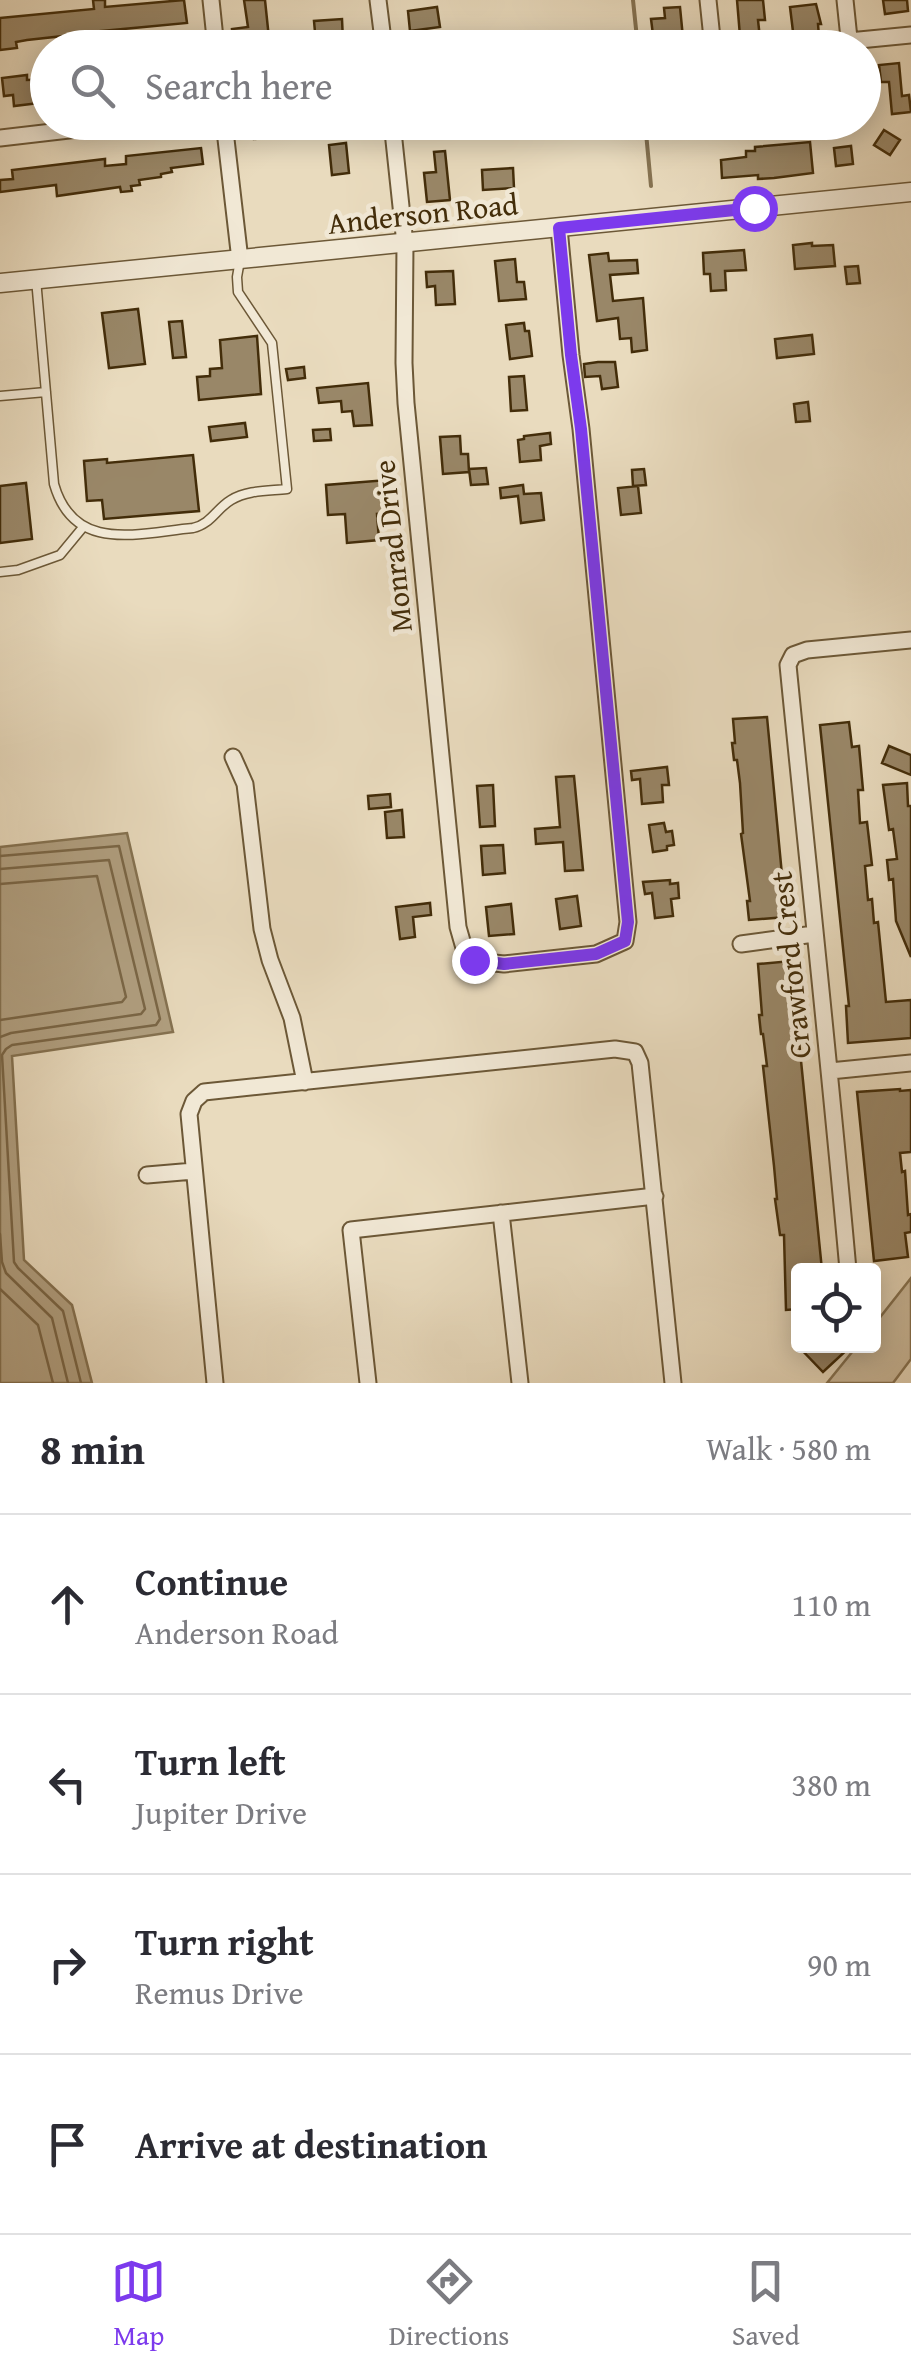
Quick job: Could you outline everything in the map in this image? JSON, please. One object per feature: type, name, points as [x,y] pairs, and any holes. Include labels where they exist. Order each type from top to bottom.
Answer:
[{"type":"street","points":[[212,0],[214,30]]},
{"type":"street","points":[[378,0],[382,30]]},
{"type":"street","points":[[708,0],[711,30]]},
{"type":"street","points":[[845,0],[848,30]]},
{"type":"street","points":[[881,39],[911,35]]},
{"type":"street","points":[[0,138],[30,135]]},
{"type":"street","points":[[226,140],[240,260]]},
{"type":"street","name":"Monrad Drive","points":[[394,140],[405,244],[404,363],[458,928],[464,948],[474,960],[504,964],[596,954],[625,941],[628,908],[559,228]]},
{"type":"street","name":"Anderson Road","points":[[0,283],[911,192]]},
{"type":"street","name":"Crawford Crest","points":[[847,1263],[788,665],[794,655],[807,650],[911,640]]},
{"type":"street","points":[[233,757],[245,784],[262,929],[292,1018],[306,1082]]},
{"type":"street","points":[[741,944],[814,934]]},
{"type":"street","points":[[215,1383],[189,1114],[194,1101],[204,1092],[616,1048],[635,1052],[640,1063],[673,1383]]},
{"type":"street","points":[[830,1071],[911,1063]]},
{"type":"street","points":[[147,1175],[194,1170]]},
{"type":"street","points":[[368,1383],[352,1230],[654,1196]]},
{"type":"street","points":[[501,1214],[520,1383]]},
{"type":"lane","points":[[36,280],[58,498],[84,526],[104,534],[192,528],[203,526],[236,497],[286,489],[272,342],[238,292],[240,260]]},
{"type":"lane","points":[[0,396],[46,392]]},
{"type":"lane","points":[[0,572],[60,555],[84,526]]},
{"type":"shaded area","points":[[911,1278],[911,1359],[893,1383],[827,1383],[851,1353],[881,1353],[881,1316]]},
{"type":"water","points":[[127,833],[173,1032],[12,1056],[24,1260],[72,1305],[92,1383],[0,1383],[0,847]]},
{"type":"building","points":[[93,0],[105,0],[105,7],[184,0],[187,23],[113,30],[30,30],[30,40],[16,42],[17,48],[0,50],[0,18],[94,9]]},
{"type":"building","points":[[244,0],[265,0],[268,30],[232,30],[248,27]]},
{"type":"building","points":[[737,0],[763,0],[765,20],[758,20],[759,30],[740,30]]},
{"type":"building","points":[[883,0],[907,0],[908,11],[885,14]]},
{"type":"building","points":[[816,4],[821,24],[818,30],[793,30],[790,7]]},
{"type":"building","points":[[437,7],[440,27],[410,30],[408,11]]},
{"type":"building","points":[[680,7],[682,30],[652,30],[651,19],[665,18],[664,8]]},
{"type":"building","points":[[342,19],[342,30],[315,30],[314,21]]},
{"type":"building","points":[[899,63],[902,96],[909,95],[911,112],[892,114],[889,82],[881,82],[881,65]]},
{"type":"building","points":[[27,75],[30,104],[14,106],[13,95],[4,96],[2,78]]},
{"type":"building","points":[[884,130],[900,140],[890,155],[874,145],[881,140]]},
{"type":"building","points":[[810,142],[813,173],[722,178],[721,160],[746,157],[746,151],[755,151],[755,147]]},
{"type":"building","points":[[346,143],[349,173],[332,175],[329,145]]},
{"type":"building","points":[[851,146],[853,164],[836,166],[834,148]]},
{"type":"building","points":[[201,148],[203,164],[171,168],[172,172],[161,177],[139,180],[140,185],[131,186],[132,191],[121,192],[120,187],[57,196],[56,185],[0,192],[0,180],[13,179],[12,170],[105,159],[105,166],[126,164],[126,156]]},
{"type":"building","points":[[445,151],[450,200],[427,202],[424,173],[436,172],[434,152]]},
{"type":"building","points":[[513,168],[514,188],[483,190],[482,170]]},
{"type":"building","points":[[793,245],[833,245],[835,266],[795,269]]},
{"type":"building","points":[[744,250],[746,270],[725,271],[726,290],[711,291],[710,274],[704,274],[703,253]]},
{"type":"building","points":[[608,253],[609,261],[637,260],[638,273],[610,275],[613,301],[643,298],[647,350],[632,352],[631,338],[620,339],[618,318],[597,321],[589,255]]},
{"type":"building","points":[[515,259],[517,282],[524,282],[526,299],[499,301],[495,261]]},
{"type":"building","points":[[858,266],[860,283],[847,284],[845,267]]},
{"type":"building","points":[[453,271],[455,304],[436,305],[435,286],[427,287],[426,272]]},
{"type":"building","points":[[138,309],[145,364],[109,368],[102,313]]},
{"type":"building","points":[[182,321],[186,357],[173,358],[169,322]]},
{"type":"building","points":[[524,323],[532,356],[510,359],[506,325]]},
{"type":"building","points":[[812,335],[814,354],[777,358],[775,339]]},
{"type":"building","points":[[257,336],[261,394],[199,400],[197,377],[210,376],[210,369],[222,368],[220,340]]},
{"type":"building","points":[[615,362],[618,387],[602,389],[600,376],[585,377],[584,364]]},
{"type":"building","points":[[304,367],[305,378],[288,380],[286,369]]},
{"type":"building","points":[[524,376],[527,410],[511,411],[509,377]]},
{"type":"building","points":[[368,383],[372,425],[354,426],[352,411],[342,412],[341,401],[319,403],[317,388]]},
{"type":"building","points":[[808,402],[810,421],[796,422],[794,404]]},
{"type":"building","points":[[245,423],[247,437],[211,441],[209,427]]},
{"type":"building","points":[[330,429],[331,440],[314,441],[313,430]]},
{"type":"building","points":[[550,433],[551,444],[540,446],[541,460],[520,462],[518,440]]},
{"type":"building","points":[[460,436],[461,454],[468,454],[469,472],[443,474],[440,437]]},
{"type":"building","points":[[193,455],[199,511],[104,519],[102,500],[87,501],[84,461],[107,459],[107,463]]},
{"type":"building","points":[[486,468],[488,484],[471,485],[469,469]]},
{"type":"building","points":[[644,469],[646,485],[633,486],[632,470]]},
{"type":"building","points":[[387,480],[390,513],[377,514],[379,540],[347,543],[345,514],[328,515],[326,485]]},
{"type":"building","points":[[26,483],[32,539],[0,543],[0,486]]},
{"type":"building","points":[[523,485],[524,494],[541,493],[544,520],[521,523],[518,496],[501,498],[500,488]]},
{"type":"building","points":[[638,486],[641,513],[621,515],[618,488]]},
{"type":"building","points":[[767,717],[786,917],[749,920],[733,719]]},
{"type":"building","points":[[849,722],[852,747],[859,746],[863,790],[858,790],[860,823],[867,822],[872,865],[865,866],[868,900],[872,899],[874,923],[878,922],[886,1002],[911,1000],[911,1038],[848,1043],[849,1006],[820,725]]},
{"type":"building","points":[[889,746],[911,755],[911,775],[882,763]]},
{"type":"building","points":[[667,767],[669,785],[662,785],[663,802],[642,804],[640,779],[632,780],[631,771]]},
{"type":"building","points":[[574,776],[583,870],[565,871],[563,842],[536,844],[535,829],[560,827],[556,777]]},
{"type":"building","points":[[907,783],[911,806],[911,957],[896,921],[893,879],[889,880],[887,860],[897,859],[883,785]]},
{"type":"building","points":[[493,785],[495,826],[480,827],[477,786]]},
{"type":"building","points":[[390,794],[391,807],[369,809],[368,796]]},
{"type":"building","points":[[402,810],[404,837],[387,838],[385,812]]},
{"type":"building","points":[[664,823],[666,832],[672,831],[674,845],[653,852],[649,825]]},
{"type":"building","points":[[503,845],[505,873],[483,875],[481,846]]},
{"type":"building","points":[[670,880],[670,884],[678,883],[679,898],[671,899],[673,916],[655,918],[652,893],[645,894],[643,882]]},
{"type":"building","points":[[577,896],[581,926],[560,929],[556,899]]},
{"type":"building","points":[[430,903],[431,915],[413,917],[415,937],[400,939],[396,907]]},
{"type":"building","points":[[511,904],[514,934],[489,936],[486,907]]},
{"type":"building","points":[[791,961],[821,1263],[791,1263],[791,1310],[786,1310],[784,1235],[780,1235],[775,1199],[758,964]]},
{"type":"building","points":[[911,1090],[911,1152],[900,1153],[908,1215],[911,1214],[911,1232],[905,1233],[908,1257],[874,1261],[857,1092]]},
{"type":"building","points":[[805,1353],[843,1353],[823,1372]]},
{"type":"waterway","points":[[633,0],[636,30]]},
{"type":"waterway","points":[[647,140],[651,186]]},
{"type":"route","points":[[474,960],[504,964],[596,954],[625,941],[628,922],[559,228],[754,208]]}]
